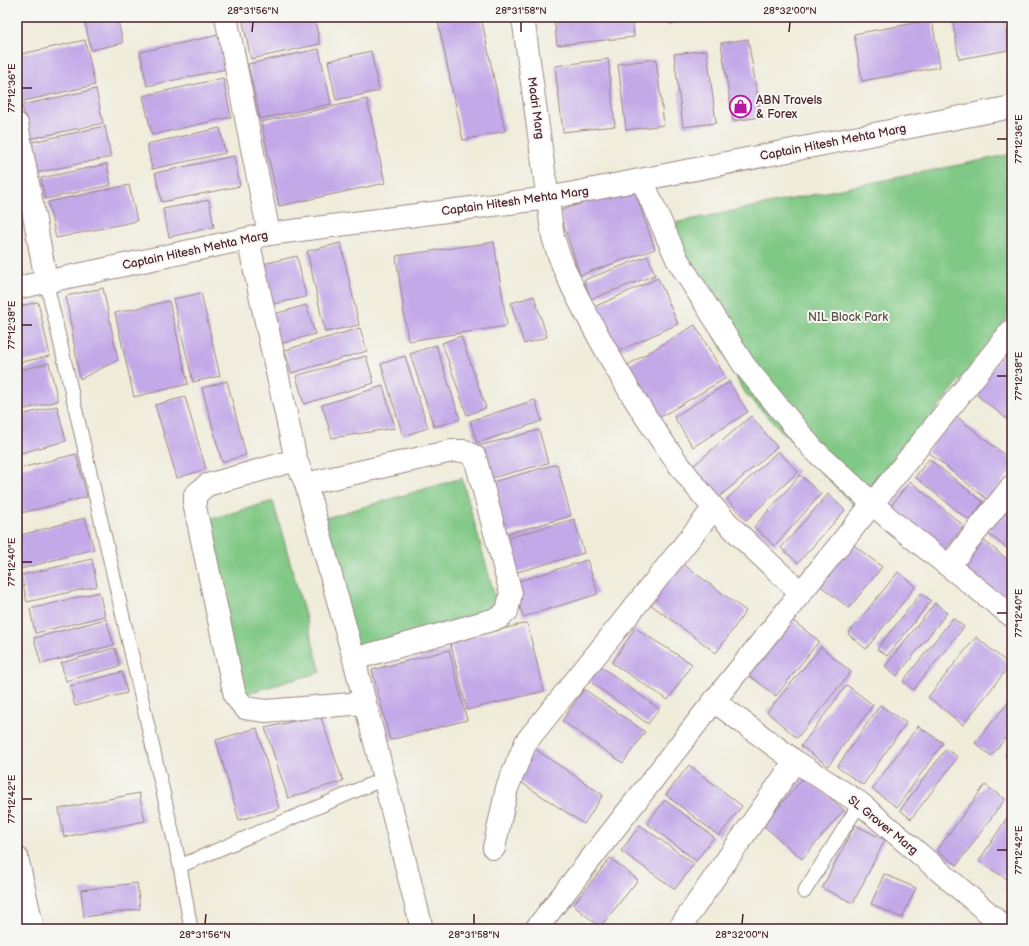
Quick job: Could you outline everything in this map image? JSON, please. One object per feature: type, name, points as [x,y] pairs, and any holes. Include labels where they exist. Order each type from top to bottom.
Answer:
[{"type":"street","points":[[226,17],[259,237],[296,460],[306,484],[354,659],[422,929]]},
{"type":"street","name":"Madri Marg","points":[[523,17],[552,237],[558,255],[577,298],[629,392],[681,469],[714,508],[801,593]]},
{"type":"street","name":"Captain Hitesh Mehta Marg","points":[[17,288],[46,280],[259,237],[548,198],[1012,107]]},
{"type":"street","points":[[17,124],[46,280]]},
{"type":"street","points":[[642,180],[677,259],[744,365],[813,449],[871,505],[1012,616]]},
{"type":"street","points":[[536,929],[714,701],[1012,330]]},
{"type":"street","points":[[306,484],[452,451],[465,451],[475,457],[511,593],[507,610],[499,618],[354,659]]},
{"type":"street","points":[[296,460],[207,485],[195,495],[195,507],[235,696],[245,708],[266,710],[364,703]]},
{"type":"street","points":[[949,566],[1012,486]]},
{"type":"street","points":[[494,848],[507,788],[526,742],[714,508]]},
{"type":"street","name":"SL Grover Marg","points":[[714,701],[795,761],[860,803],[1007,929]]},
{"type":"street","points":[[679,929],[795,761]]},
{"type":"street","points":[[17,858],[33,929]]},
{"type":"lane","points":[[46,280],[180,866],[191,929]]},
{"type":"lane","points":[[180,866],[384,779]]},
{"type":"lane","points":[[804,892],[860,803]]},
{"type":"green space","name":"NIL Block Park","points":[[1012,154],[1012,312],[859,511],[743,391],[660,226]]},
{"type":"green space","points":[[462,478],[498,608],[356,649],[319,520]]},
{"type":"green space","points":[[273,501],[321,672],[245,694],[196,523]]},
{"type":"building","points":[[84,17],[117,17],[123,43],[91,50]]},
{"type":"building","points":[[242,17],[314,17],[320,44],[251,59]]},
{"type":"building","points":[[437,17],[481,17],[505,131],[463,140]]},
{"type":"building","points":[[554,17],[632,17],[634,37],[557,45]]},
{"type":"building","points":[[669,17],[711,17],[711,18],[669,24]]},
{"type":"building","points":[[952,17],[1003,17],[1009,50],[959,59]]},
{"type":"building","points":[[932,20],[940,67],[862,81],[854,34]]},
{"type":"building","points":[[219,35],[226,69],[147,86],[140,52]]},
{"type":"building","points":[[748,39],[761,117],[733,121],[721,43]]},
{"type":"building","points":[[85,40],[95,85],[19,102],[17,90],[17,55]]},
{"type":"building","points":[[319,49],[331,104],[260,119],[248,64]]},
{"type":"building","points":[[707,50],[716,123],[683,127],[674,54]]},
{"type":"building","points":[[371,51],[379,91],[336,100],[328,61]]},
{"type":"building","points":[[608,59],[615,126],[563,132],[555,66]]},
{"type":"building","points":[[656,59],[664,125],[626,130],[618,64]]},
{"type":"building","points":[[223,78],[231,117],[152,135],[143,96]]},
{"type":"building","points":[[96,89],[103,123],[29,139],[22,105]]},
{"type":"building","points":[[367,99],[385,183],[279,206],[261,122]]},
{"type":"building","points":[[105,126],[111,157],[35,173],[28,143]]},
{"type":"building","points":[[220,128],[225,153],[152,169],[147,144]]},
{"type":"building","points":[[234,156],[240,186],[162,202],[155,173]]},
{"type":"building","points":[[107,164],[111,185],[45,199],[41,178]]},
{"type":"building","points":[[129,185],[137,221],[56,238],[48,202]]},
{"type":"building","points":[[633,186],[655,249],[580,275],[559,211]]},
{"type":"building","points":[[209,200],[214,227],[169,237],[163,209]]},
{"type":"building","points":[[494,242],[507,326],[408,341],[396,256]]},
{"type":"building","points":[[341,243],[359,325],[325,332],[307,251]]},
{"type":"building","points":[[297,256],[306,297],[268,305],[259,265]]},
{"type":"building","points":[[648,256],[655,275],[591,299],[584,280]]},
{"type":"building","points":[[658,278],[678,324],[614,353],[594,307]]},
{"type":"building","points":[[103,288],[118,360],[80,379],[66,296]]},
{"type":"building","points":[[201,293],[220,376],[193,382],[173,299]]},
{"type":"building","points":[[534,296],[547,337],[524,344],[511,303]]},
{"type":"building","points":[[169,301],[188,384],[134,397],[115,313]]},
{"type":"building","points":[[38,302],[50,356],[17,363],[17,307]]},
{"type":"building","points":[[306,305],[315,334],[279,344],[271,315]]},
{"type":"building","points":[[695,325],[726,378],[652,422],[621,369]]},
{"type":"building","points":[[360,328],[367,351],[291,373],[285,350]]},
{"type":"building","points":[[461,336],[486,408],[467,415],[442,343]]},
{"type":"building","points":[[436,345],[460,419],[434,427],[410,354]]},
{"type":"building","points":[[1005,352],[1012,357],[1012,423],[973,392]]},
{"type":"building","points":[[366,356],[374,383],[304,404],[296,376]]},
{"type":"building","points":[[405,356],[428,428],[403,436],[381,364]]},
{"type":"building","points":[[49,363],[58,401],[17,411],[17,371]]},
{"type":"building","points":[[227,381],[246,455],[222,462],[202,388]]},
{"type":"building","points":[[729,382],[748,412],[693,447],[674,417]]},
{"type":"building","points":[[383,386],[395,428],[332,438],[322,405]]},
{"type":"building","points":[[185,397],[206,469],[177,478],[155,405]]},
{"type":"building","points":[[535,400],[542,421],[477,443],[470,421]]},
{"type":"building","points":[[57,406],[66,441],[17,454],[17,416]]},
{"type":"building","points":[[955,415],[1012,461],[1012,469],[988,500],[927,451]]},
{"type":"building","points":[[751,416],[777,447],[718,498],[692,467]]},
{"type":"building","points":[[539,430],[548,463],[484,480],[475,447]]},
{"type":"building","points":[[778,451],[798,472],[746,520],[727,499]]},
{"type":"building","points":[[76,454],[87,497],[17,514],[17,469]]},
{"type":"building","points":[[929,459],[983,502],[969,520],[915,477]]},
{"type":"building","points":[[557,464],[571,516],[503,535],[489,483]]},
{"type":"building","points":[[800,475],[821,494],[775,546],[754,527]]},
{"type":"building","points":[[910,481],[964,526],[943,552],[888,510]]},
{"type":"building","points":[[828,494],[845,510],[798,563],[781,548]]},
{"type":"building","points":[[1007,507],[1012,511],[1012,552],[986,532]]},
{"type":"building","points":[[85,518],[94,549],[17,570],[17,536]]},
{"type":"building","points":[[574,519],[584,553],[514,573],[504,539]]},
{"type":"building","points":[[978,536],[1012,563],[1012,607],[958,564]]},
{"type":"building","points":[[851,543],[882,567],[849,608],[818,584]]},
{"type":"building","points":[[92,559],[97,586],[27,602],[21,575]]},
{"type":"building","points":[[587,560],[598,594],[523,617],[513,583]]},
{"type":"building","points":[[680,562],[746,611],[716,653],[650,604]]},
{"type":"building","points":[[898,572],[916,586],[866,649],[848,634]]},
{"type":"building","points":[[99,592],[105,616],[35,633],[30,609]]},
{"type":"building","points":[[921,593],[931,601],[887,656],[877,649]]},
{"type":"building","points":[[935,603],[947,613],[897,676],[885,666]]},
{"type":"building","points":[[788,617],[819,641],[776,696],[746,673]]},
{"type":"building","points":[[953,618],[964,627],[913,690],[903,681]]},
{"type":"building","points":[[106,619],[114,645],[41,664],[34,638]]},
{"type":"building","points":[[527,623],[544,691],[467,710],[450,642]]},
{"type":"building","points":[[635,628],[692,664],[668,700],[612,663]]},
{"type":"building","points":[[976,637],[1010,665],[963,725],[928,697]]},
{"type":"building","points":[[821,647],[851,672],[797,738],[767,712]]},
{"type":"building","points":[[115,648],[120,666],[66,681],[61,663]]},
{"type":"building","points":[[449,650],[467,720],[390,740],[372,670]]},
{"type":"building","points":[[599,665],[659,709],[648,724],[588,680]]},
{"type":"building","points":[[122,672],[127,693],[75,706],[70,686]]},
{"type":"building","points":[[847,685],[873,705],[828,766],[801,746]]},
{"type":"building","points":[[584,689],[645,732],[623,763],[562,721]]},
{"type":"building","points":[[1012,698],[1012,730],[991,756],[975,743]]},
{"type":"building","points":[[880,705],[906,723],[863,785],[837,767]]},
{"type":"building","points":[[320,715],[343,781],[288,798],[265,728]]},
{"type":"building","points":[[918,726],[943,743],[897,807],[872,789]]},
{"type":"building","points":[[257,728],[279,809],[239,820],[216,740]]},
{"type":"building","points":[[1012,746],[1012,761],[1005,755]]},
{"type":"building","points":[[535,749],[603,795],[584,824],[516,779]]},
{"type":"building","points":[[946,749],[958,757],[911,819],[900,810]]},
{"type":"building","points":[[689,765],[742,806],[719,836],[666,795]]},
{"type":"building","points":[[805,776],[844,810],[802,859],[763,825]]},
{"type":"building","points":[[985,785],[1005,799],[957,865],[937,850]]},
{"type":"building","points":[[139,793],[145,821],[64,837],[59,809]]},
{"type":"building","points":[[665,800],[714,837],[696,861],[647,823]]},
{"type":"building","points":[[1012,810],[1012,872],[1007,879],[979,861]]},
{"type":"building","points":[[640,825],[694,864],[675,889],[621,851]]},
{"type":"building","points":[[855,825],[885,840],[853,903],[822,888]]},
{"type":"building","points":[[610,858],[638,880],[600,927],[573,905]]},
{"type":"building","points":[[884,874],[916,888],[902,918],[871,904]]},
{"type":"building","points":[[137,883],[140,909],[84,917],[81,890]]},
{"type":"place","name":"ABN Travels & Forex","points":[[741,107]]}]
